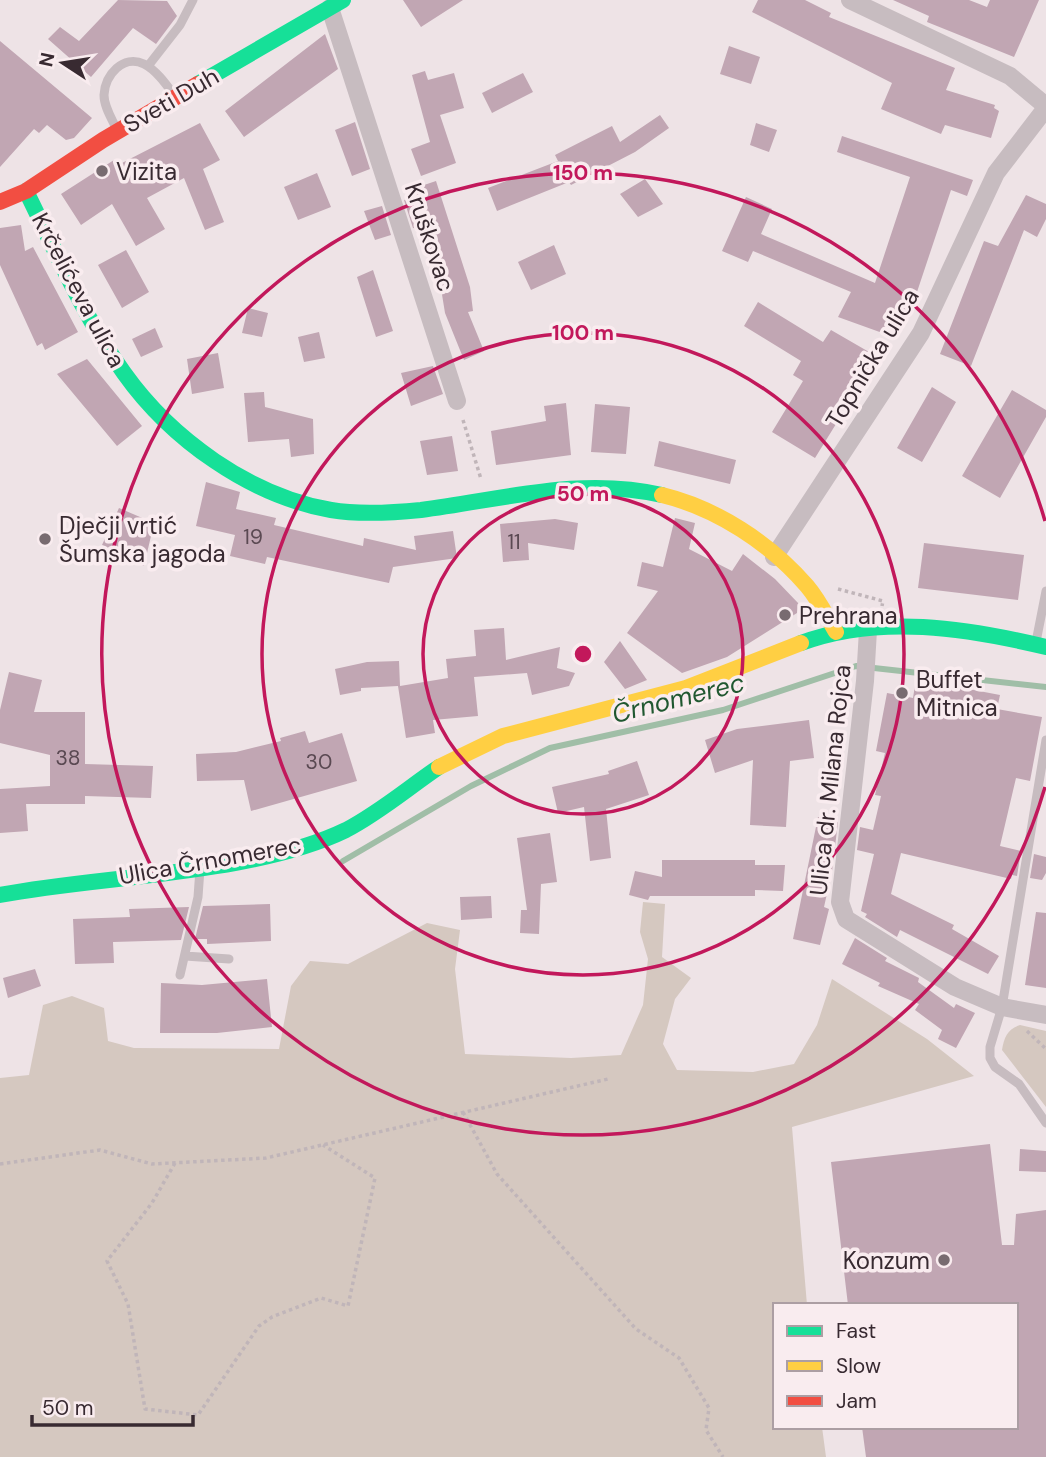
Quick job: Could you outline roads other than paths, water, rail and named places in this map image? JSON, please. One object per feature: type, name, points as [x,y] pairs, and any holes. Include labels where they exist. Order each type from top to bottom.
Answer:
[{"type":"street","points":[[850,0],[1010,76],[1046,107]]},
{"type":"street","name":"Sveti Duh","points":[[0,202],[26,191],[174,95],[252,55],[337,4]]},
{"type":"street","name":"Kruškovac","points":[[337,4],[457,401]]},
{"type":"street","name":"Topnička ulica","points":[[774,557],[921,333],[996,173],[1046,107]]},
{"type":"street","name":"Krčelićeva ulica","points":[[26,191],[125,375],[176,429],[241,478],[306,502],[361,513],[415,510],[575,487],[597,486],[639,491],[707,509],[774,557],[805,584],[836,632]]},
{"type":"street","name":"Ulica dr. Milana Rojca","points":[[868,630],[865,681],[840,902],[846,919],[955,987],[1002,1007],[1046,1015]]},
{"type":"street","name":"Ulica Črnomerec","points":[[0,895],[288,851],[370,819],[454,758],[497,737],[554,719],[642,700],[722,676],[808,640],[836,632],[964,630],[1041,645]]},
{"type":"lane","points":[[148,66],[180,25],[193,0]]},
{"type":"lane","points":[[117,131],[104,95],[110,75],[128,62],[141,62],[148,66],[174,95]]},
{"type":"lane","points":[[1041,645],[1046,591]]},
{"type":"lane","points":[[1046,740],[1002,1007],[990,1047],[990,1058],[995,1067],[1019,1084],[1046,1123]]},
{"type":"lane","points":[[180,975],[198,897],[200,864]]},
{"type":"lane","points":[[185,956],[229,959]]},
{"type":"waterway","name":"Črnomerec","points":[[343,861],[471,786],[550,748],[723,710],[856,666],[1046,687]]},
{"type":"place","name":"Vizita","points":[[102,171]]},
{"type":"place","name":"Dječji vrtić Šumska jagoda","points":[[45,539]]},
{"type":"place","name":"Prehrana","points":[[785,615]]},
{"type":"place","name":"Buffet Mitnica","points":[[902,693]]},
{"type":"place","name":"Konzum","points":[[944,1260]]}]
